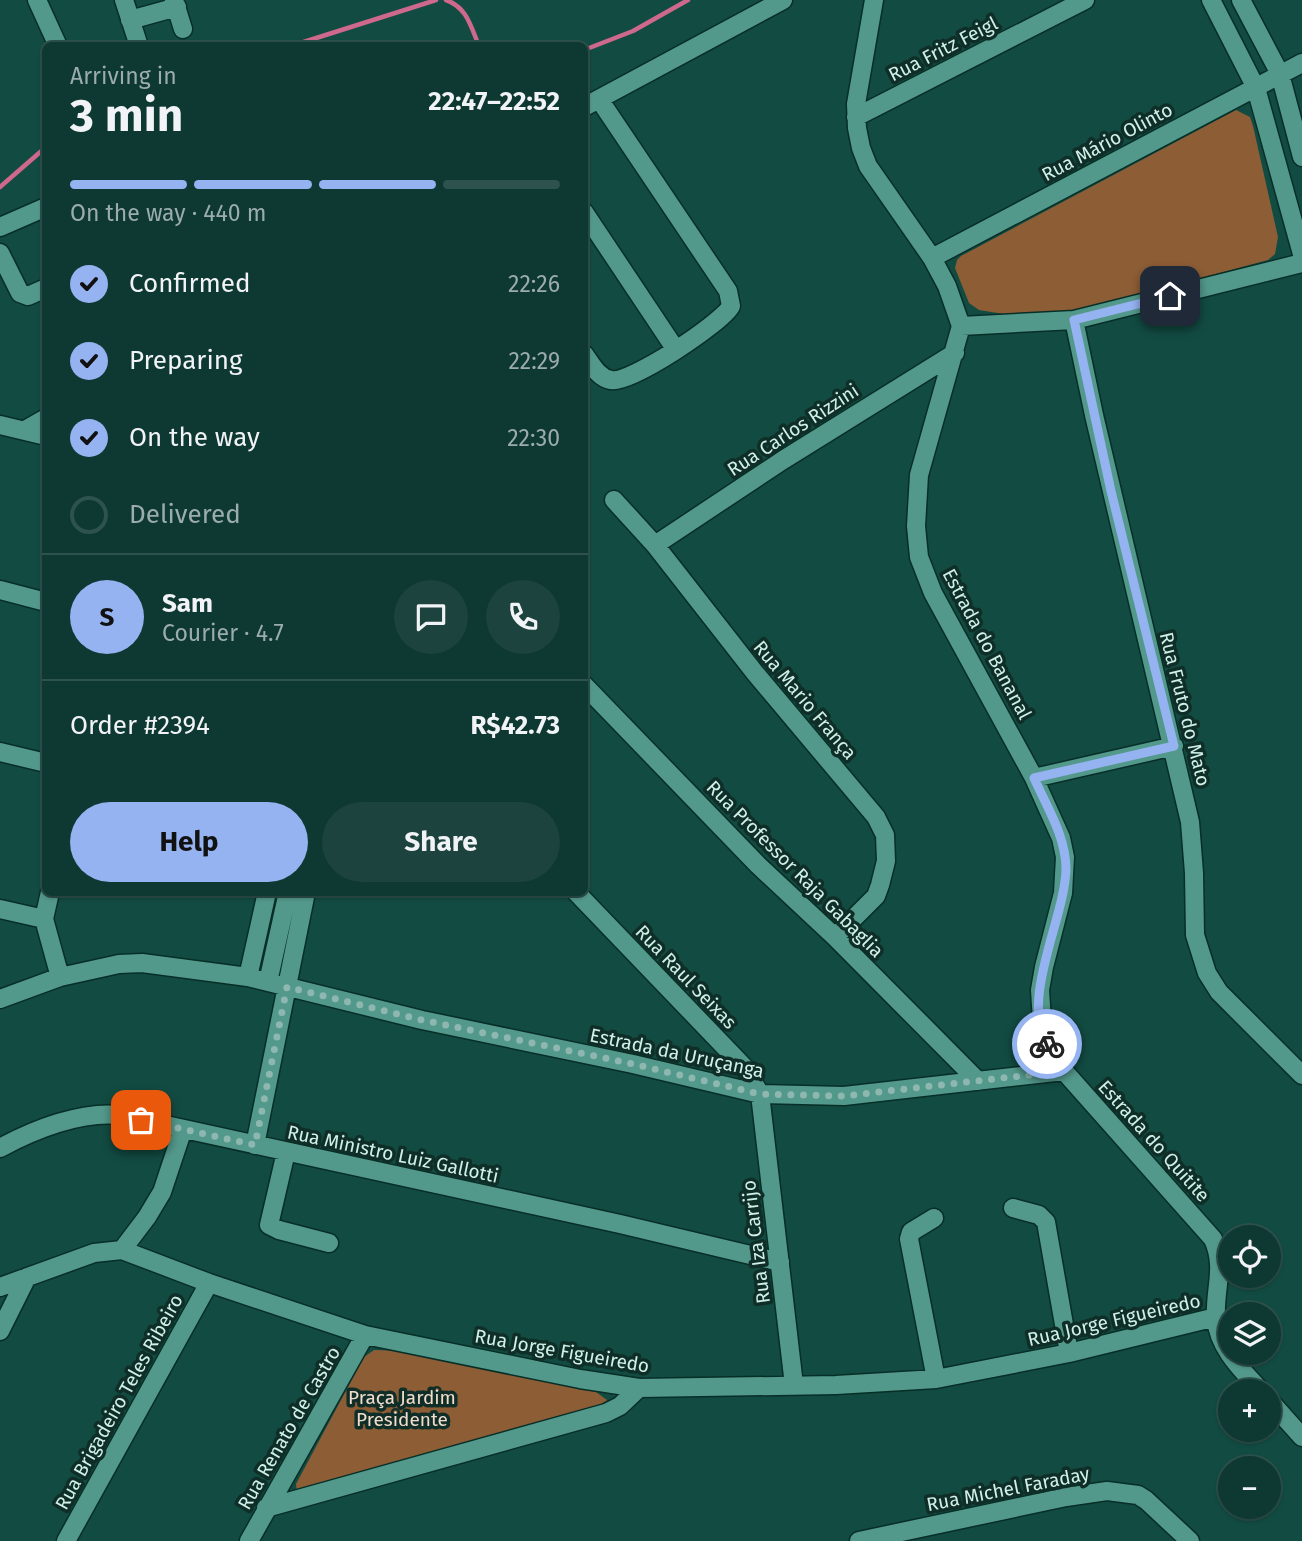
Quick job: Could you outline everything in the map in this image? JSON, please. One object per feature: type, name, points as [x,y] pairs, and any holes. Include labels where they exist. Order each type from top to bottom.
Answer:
[{"type":"street","points":[[37,0],[56,42]]},
{"type":"street","points":[[124,0],[138,42]]},
{"type":"street","points":[[588,360],[599,375],[609,381],[622,380],[676,350],[720,320],[731,306],[731,298],[678,215],[592,103],[783,0]]},
{"type":"street","points":[[874,0],[856,104],[861,148],[869,166],[932,258],[947,286],[961,326],[1074,320],[1302,263]]},
{"type":"street","name":"Rua Fritz Feigl","points":[[856,117],[1086,0]]},
{"type":"street","points":[[1211,0],[1256,88],[1302,254]]},
{"type":"street","points":[[1241,0],[1280,74],[1302,157]]},
{"type":"street","points":[[130,20],[176,4],[183,29]]},
{"type":"street","name":"Rua Mário Olinto","points":[[932,258],[1302,63]]},
{"type":"street","points":[[0,227],[42,209]]},
{"type":"street","points":[[588,218],[676,350]]},
{"type":"street","points":[[0,253],[20,293],[28,296],[42,290]]},
{"type":"street","name":"Rua Fruto do Mato","points":[[1074,320],[1109,482],[1190,822],[1195,935],[1207,972],[1219,992],[1302,1075]]},
{"type":"street","name":"Estrada do Bananal","points":[[961,326],[919,475],[916,526],[919,557],[933,593],[1034,778],[1061,838],[1065,857],[1063,893],[1044,967],[1040,1005],[1043,1037],[1064,1071]]},
{"type":"street","name":"Rua Carlos Rizzini","points":[[655,545],[783,460],[955,353]]},
{"type":"street","points":[[25,430],[42,420]]},
{"type":"street","points":[[0,425],[42,435]]},
{"type":"street","name":"Rua Mario França","points":[[614,500],[655,545],[755,673],[876,817],[885,835],[886,861],[876,897],[835,937]]},
{"type":"street","points":[[0,590],[42,601]]},
{"type":"street","name":"Rua Professor Raja Gabaglia","points":[[588,689],[758,865],[835,937],[978,1081]]},
{"type":"street","points":[[1034,778],[1174,746]]},
{"type":"street","points":[[0,752],[42,762]]},
{"type":"street","points":[[49,896],[44,919],[60,977]]},
{"type":"street","points":[[248,977],[266,896]]},
{"type":"street","points":[[268,982],[287,896]]},
{"type":"street","points":[[255,1145],[305,896]]},
{"type":"street","name":"Rua Raul Seixas","points":[[580,896],[745,1068],[760,1094]]},
{"type":"street","points":[[0,909],[44,919]]},
{"type":"street","name":"Estrada da Uruçanga","points":[[0,999],[60,977],[119,964],[142,963],[248,977],[422,1020],[633,1064],[760,1094],[844,1096],[1064,1071]]},
{"type":"street","name":"Estrada do Quitite","points":[[1064,1071],[1213,1239],[1220,1266],[1216,1318],[1220,1336],[1228,1353],[1251,1379]]},
{"type":"street","name":"Rua Iza Carrijo","points":[[760,1094],[794,1385]]},
{"type":"street","name":"Rua Ministro Luiz Gallotti","points":[[0,1148],[80,1116],[102,1113],[632,1227],[780,1262]]},
{"type":"street","points":[[122,1250],[162,1192],[183,1129]]},
{"type":"street","points":[[286,1152],[269,1224],[279,1230],[328,1243]]},
{"type":"street","points":[[1013,1208],[1039,1215],[1046,1222],[1069,1353]]},
{"type":"street","points":[[934,1217],[911,1232],[909,1239],[936,1379]]},
{"type":"street","name":"Rua Jorge Figueiredo","points":[[0,1287],[94,1253],[122,1250],[209,1283],[365,1335],[580,1379],[639,1388],[936,1379],[1069,1353],[1216,1318]]},
{"type":"street","points":[[3,1324],[27,1277]]},
{"type":"street","name":"Rua Brigadeiro Teles Ribeiro","points":[[66,1541],[209,1283]]},
{"type":"street","points":[[0,1301],[3,1324]]},
{"type":"street","name":"Rua Renato de Castro","points":[[249,1541],[365,1335]]},
{"type":"street","points":[[266,1508],[606,1413],[620,1406],[639,1388]]},
{"type":"street","points":[[1281,1413],[1302,1437]]},
{"type":"street","name":"Rua Michel Faraday","points":[[859,1541],[1066,1497],[1107,1491],[1138,1495],[1190,1541]]},
{"type":"green space","points":[[1236,110],[1250,117],[1253,126],[1278,237],[1275,254],[1268,260],[1082,310],[1004,314],[979,310],[969,303],[955,268],[961,256]]},
{"type":"green space","name":"Praça Jardim Presidente","points":[[374,1350],[407,1351],[596,1392],[607,1400],[601,1411],[297,1494],[296,1484],[364,1357]]},
{"type":"waterway","points":[[304,42],[436,0]]},
{"type":"waterway","points":[[446,0],[464,13],[477,42]]},
{"type":"waterway","points":[[588,48],[633,31],[688,0]]},
{"type":"waterway","points":[[0,187],[42,150]]},
{"type":"way so far","points":[[141,1120],[255,1145],[287,987],[422,1020],[633,1064],[760,1094],[844,1096],[1064,1071],[1047,1044]]},
{"type":"route","points":[[1047,1044],[1041,1024],[1040,990],[1066,870],[1061,838],[1034,778],[1174,746],[1111,491],[1074,320],[1170,296]]}]
